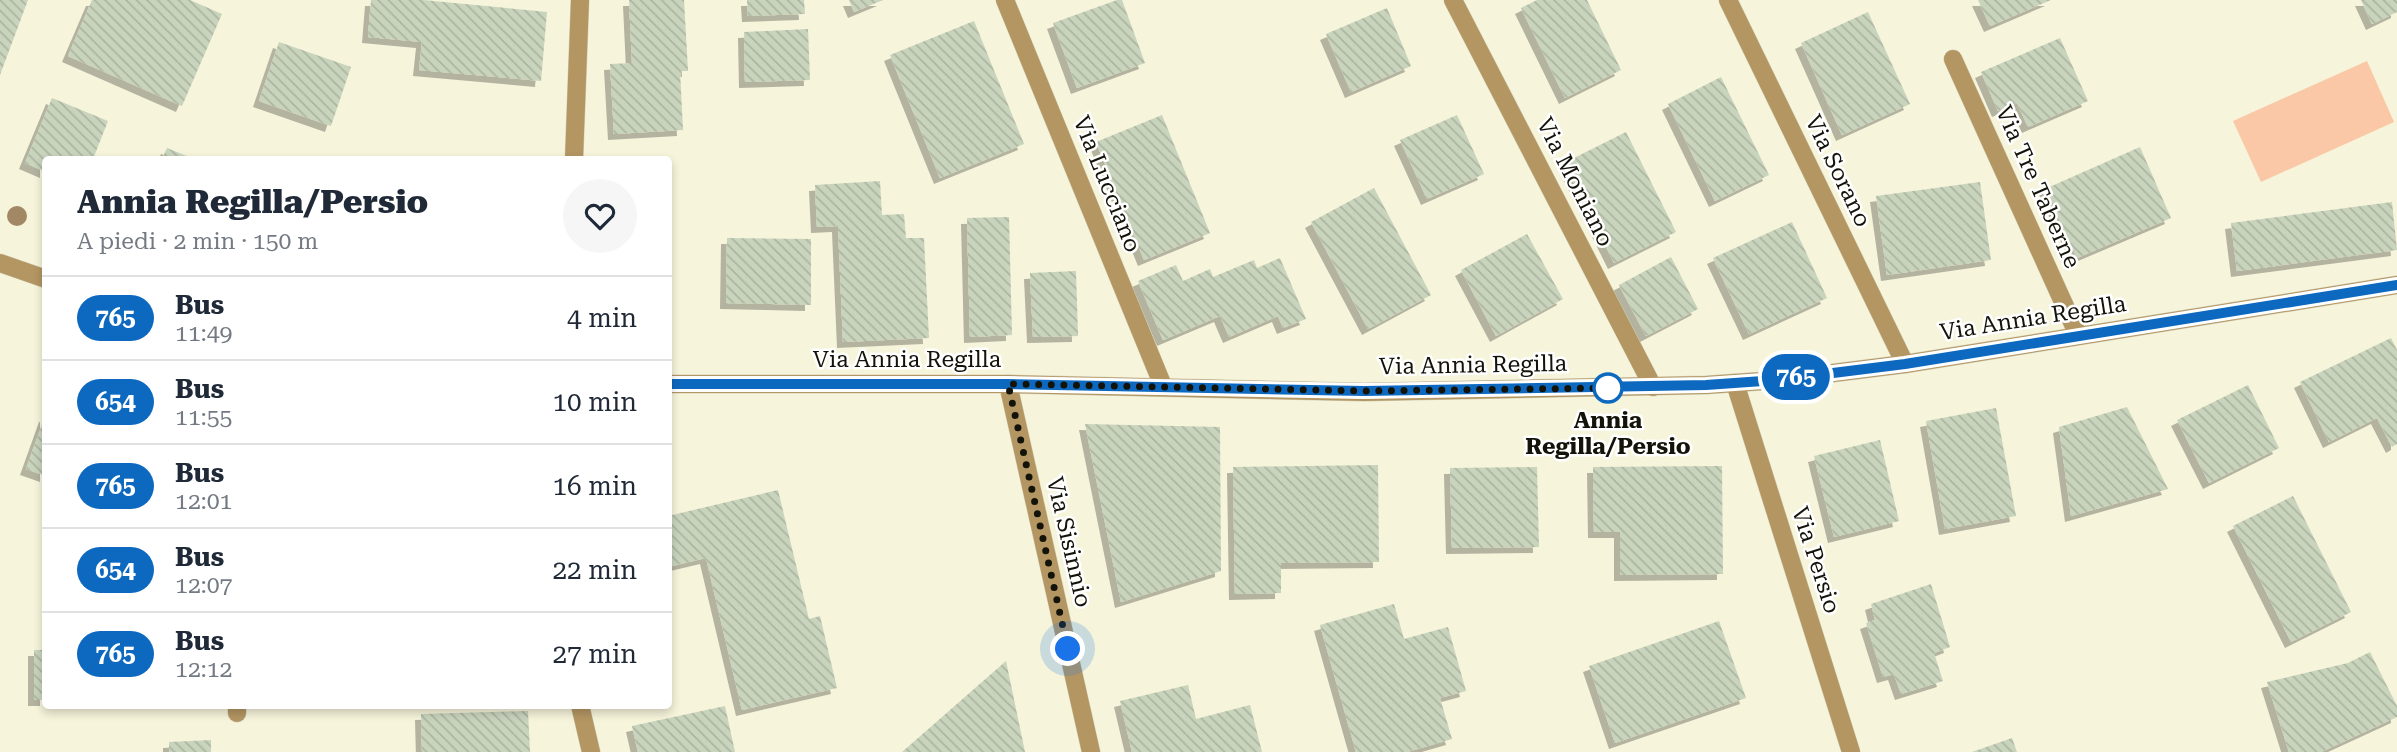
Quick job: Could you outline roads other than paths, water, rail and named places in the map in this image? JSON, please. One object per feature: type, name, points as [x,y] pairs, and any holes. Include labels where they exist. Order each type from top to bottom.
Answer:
[{"type":"street","points":[[574,156],[580,0]]},
{"type":"street","name":"Via Lucciano","points":[[1005,0],[1163,386]]},
{"type":"street","name":"Via Moniano","points":[[1453,0],[1653,387]]},
{"type":"street","name":"Via Sorano","points":[[1728,0],[1905,364]]},
{"type":"street","name":"Via Tre Taberne","points":[[1953,59],[2078,335]]},
{"type":"street","points":[[0,263],[42,278]]},
{"type":"street","name":"Via Annia Regilla","points":[[672,384],[1008,384],[1364,391],[1653,387],[1735,383],[1905,364],[2397,285]]},
{"type":"street","name":"Via Persio","points":[[1735,383],[1851,752]]},
{"type":"street","name":"Via Sisinnio","points":[[1008,384],[1091,752]]},
{"type":"street","points":[[581,709],[591,752]]},
{"type":"place","name":"Annia Regilla/Persio","points":[[1608,388]]}]
